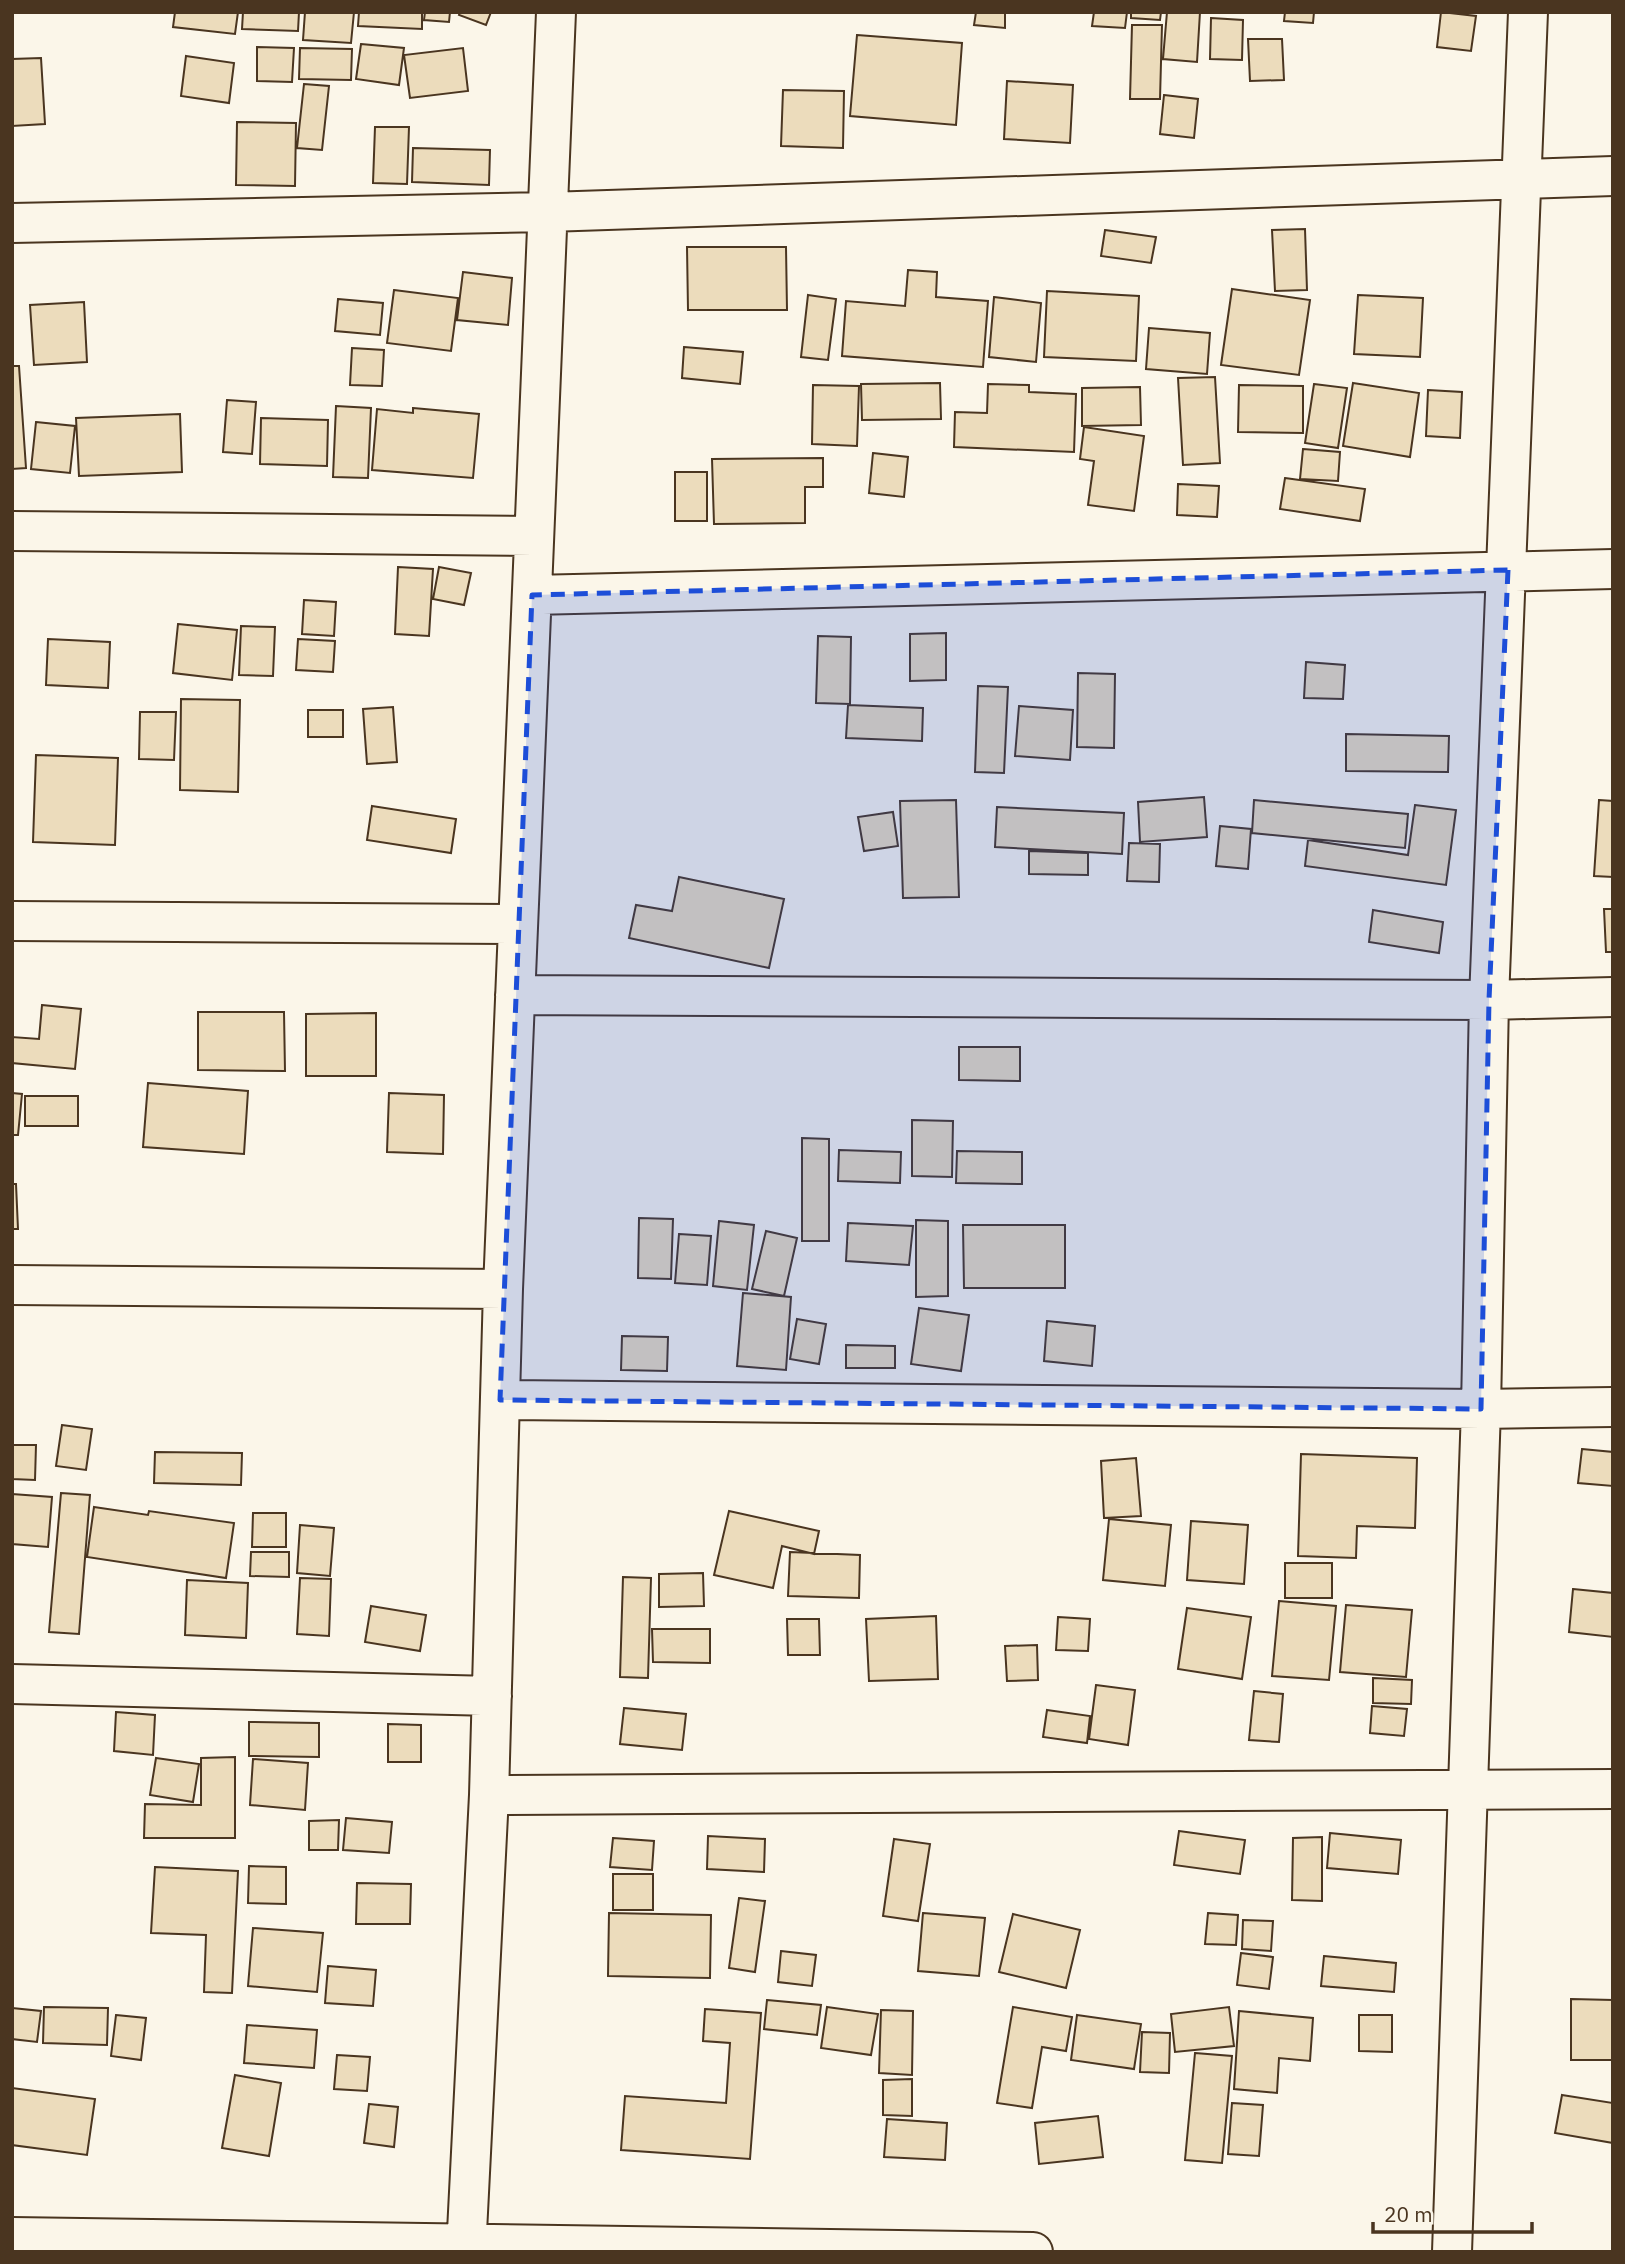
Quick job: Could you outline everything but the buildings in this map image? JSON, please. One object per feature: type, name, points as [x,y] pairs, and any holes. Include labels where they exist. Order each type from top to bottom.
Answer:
[{"type":"street","points":[[466,2247],[489,1795],[503,1289],[556,12]]},
{"type":"street","points":[[1452,2252],[1481,1409],[1489,1000],[1528,12]]},
{"type":"street","points":[[12,223],[548,212],[1613,176]]},
{"type":"street","points":[[12,531],[533,536]]},
{"type":"street","points":[[532,595],[1613,569]]},
{"type":"street","points":[[12,922],[518,924]]},
{"type":"street","points":[[515,995],[1489,1000],[1613,998]]},
{"type":"street","points":[[12,1285],[503,1289]]},
{"type":"street","points":[[500,1401],[1481,1409],[1613,1406]]},
{"type":"street","points":[[12,1684],[492,1696]]},
{"type":"street","points":[[489,1795],[1613,1788]]},
{"type":"street","points":[[12,2236],[466,2247],[1033,2252]]},
{"type":"highlighted area","points":[[1508,570],[1489,1000],[1481,1409],[500,1400],[532,595]]}]
